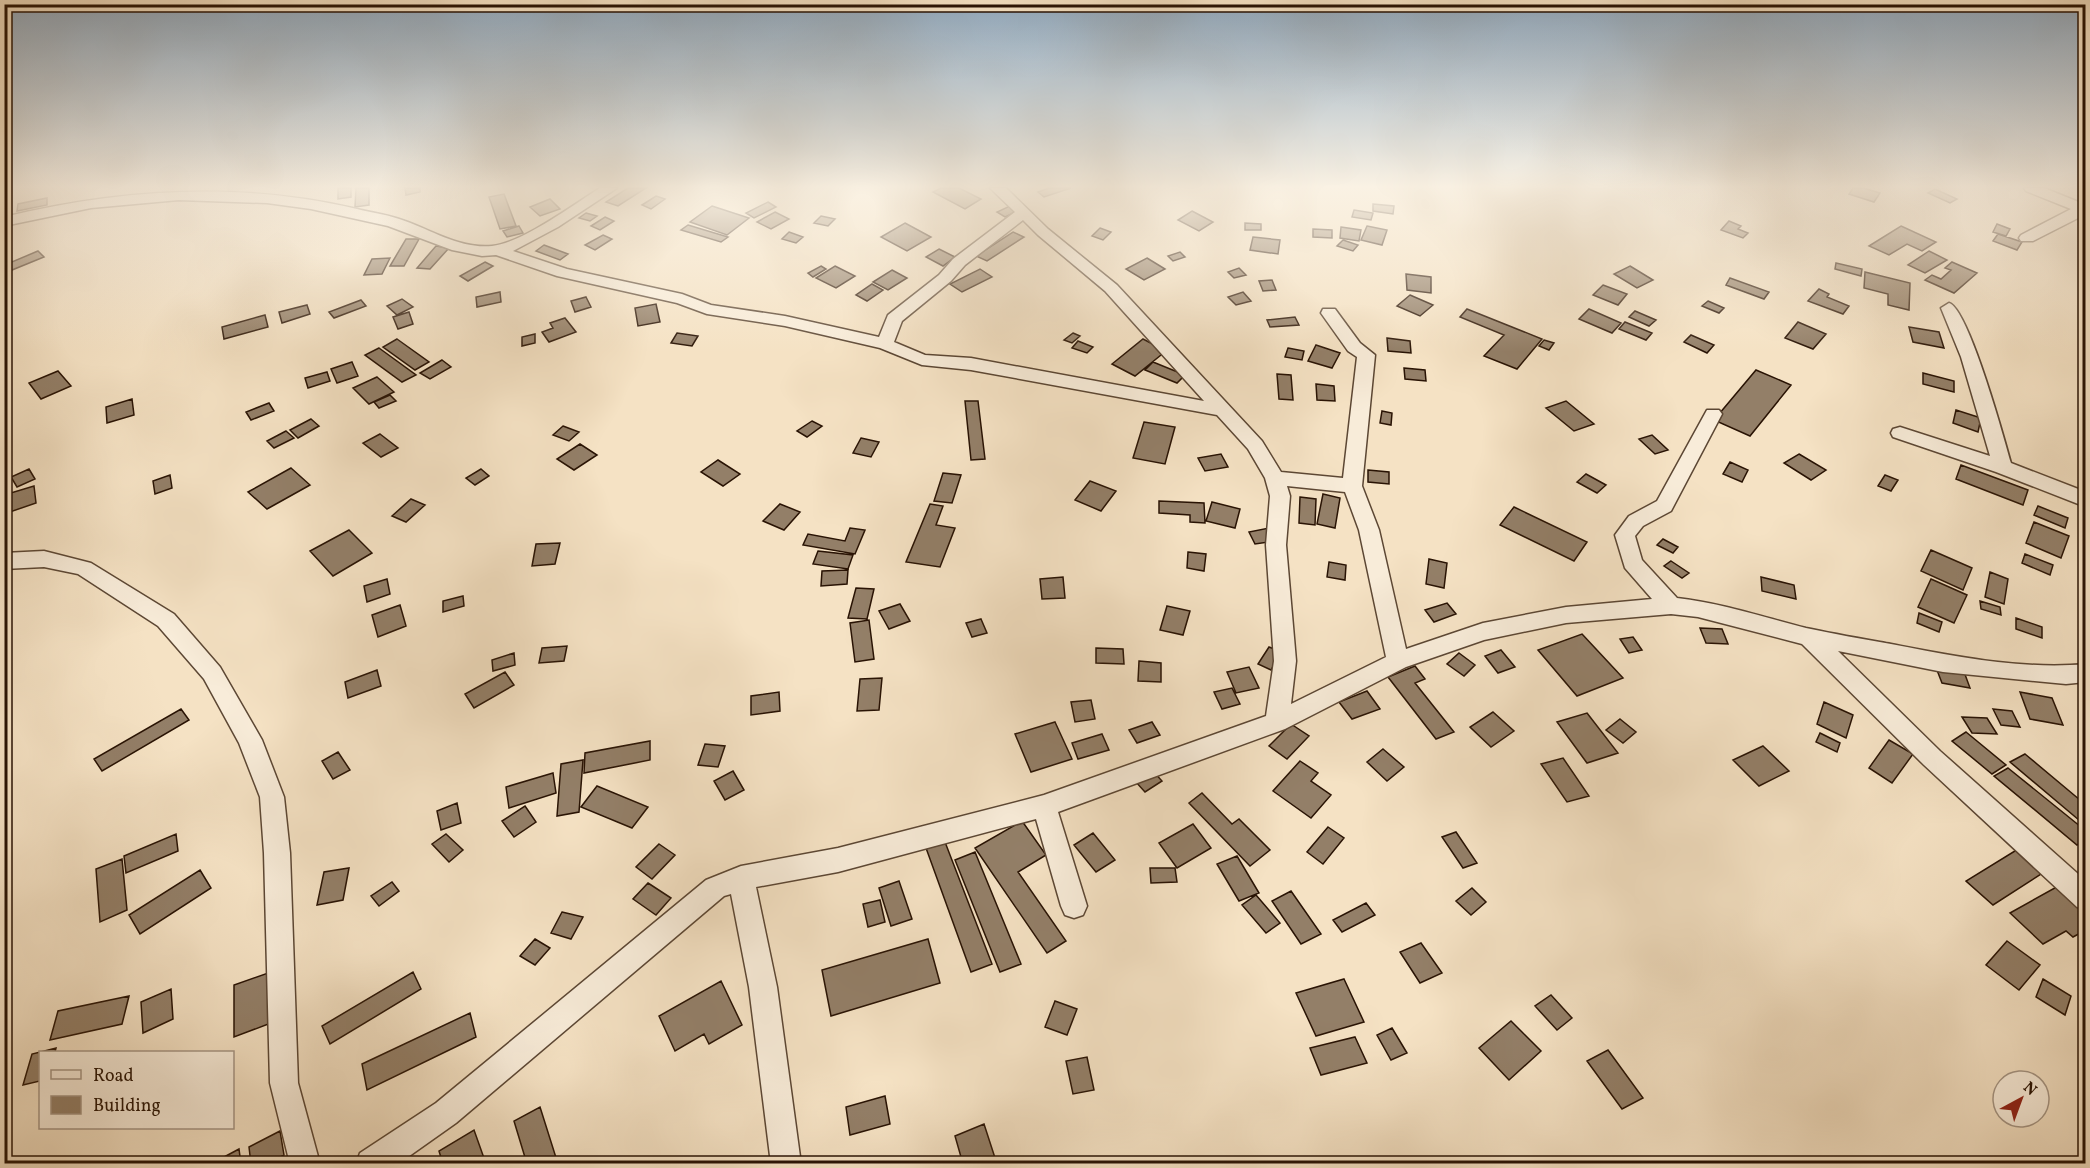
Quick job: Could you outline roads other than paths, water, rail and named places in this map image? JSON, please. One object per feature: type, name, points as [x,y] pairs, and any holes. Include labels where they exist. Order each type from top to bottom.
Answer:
[{"type":"street","points":[[444,243],[492,251],[517,243]]},
{"type":"street","points":[[885,344],[894,319],[985,243]]},
{"type":"street","points":[[1056,243],[1111,288],[1255,445],[1275,478],[1280,496],[1276,545],[1285,662],[1277,722]]},
{"type":"street","points":[[500,249],[502,252],[563,273],[682,299],[707,309],[784,321],[885,344],[922,360],[971,364],[1223,410]]},
{"type":"street","points":[[1949,308],[1971,357],[2003,467]]},
{"type":"street","points":[[1329,313],[1354,347],[1366,355],[1352,486],[1369,530],[1398,661]]},
{"type":"street","points":[[1671,606],[1632,563],[1625,535],[1636,521],[1664,506],[1713,414]]},
{"type":"street","points":[[1900,433],[2003,467],[2085,500]]},
{"type":"street","points":[[1275,478],[1352,486]]},
{"type":"street","points":[[4,561],[44,559],[84,568],[166,620],[212,673],[250,740],[272,797],[277,853],[284,1083],[305,1164]]},
{"type":"street","points":[[371,1164],[446,1113],[715,888],[741,878],[838,860],[1044,806],[1277,722],[1398,661],[1483,632],[1566,615],[1671,606],[1698,609],[1809,637],[1932,661],[2008,671],[2066,675],[2085,673]]},
{"type":"street","points":[[1809,637],[1932,758],[2085,898]]},
{"type":"street","points":[[1044,806],[1074,906]]},
{"type":"street","points":[[741,878],[763,987],[786,1164]]}]
